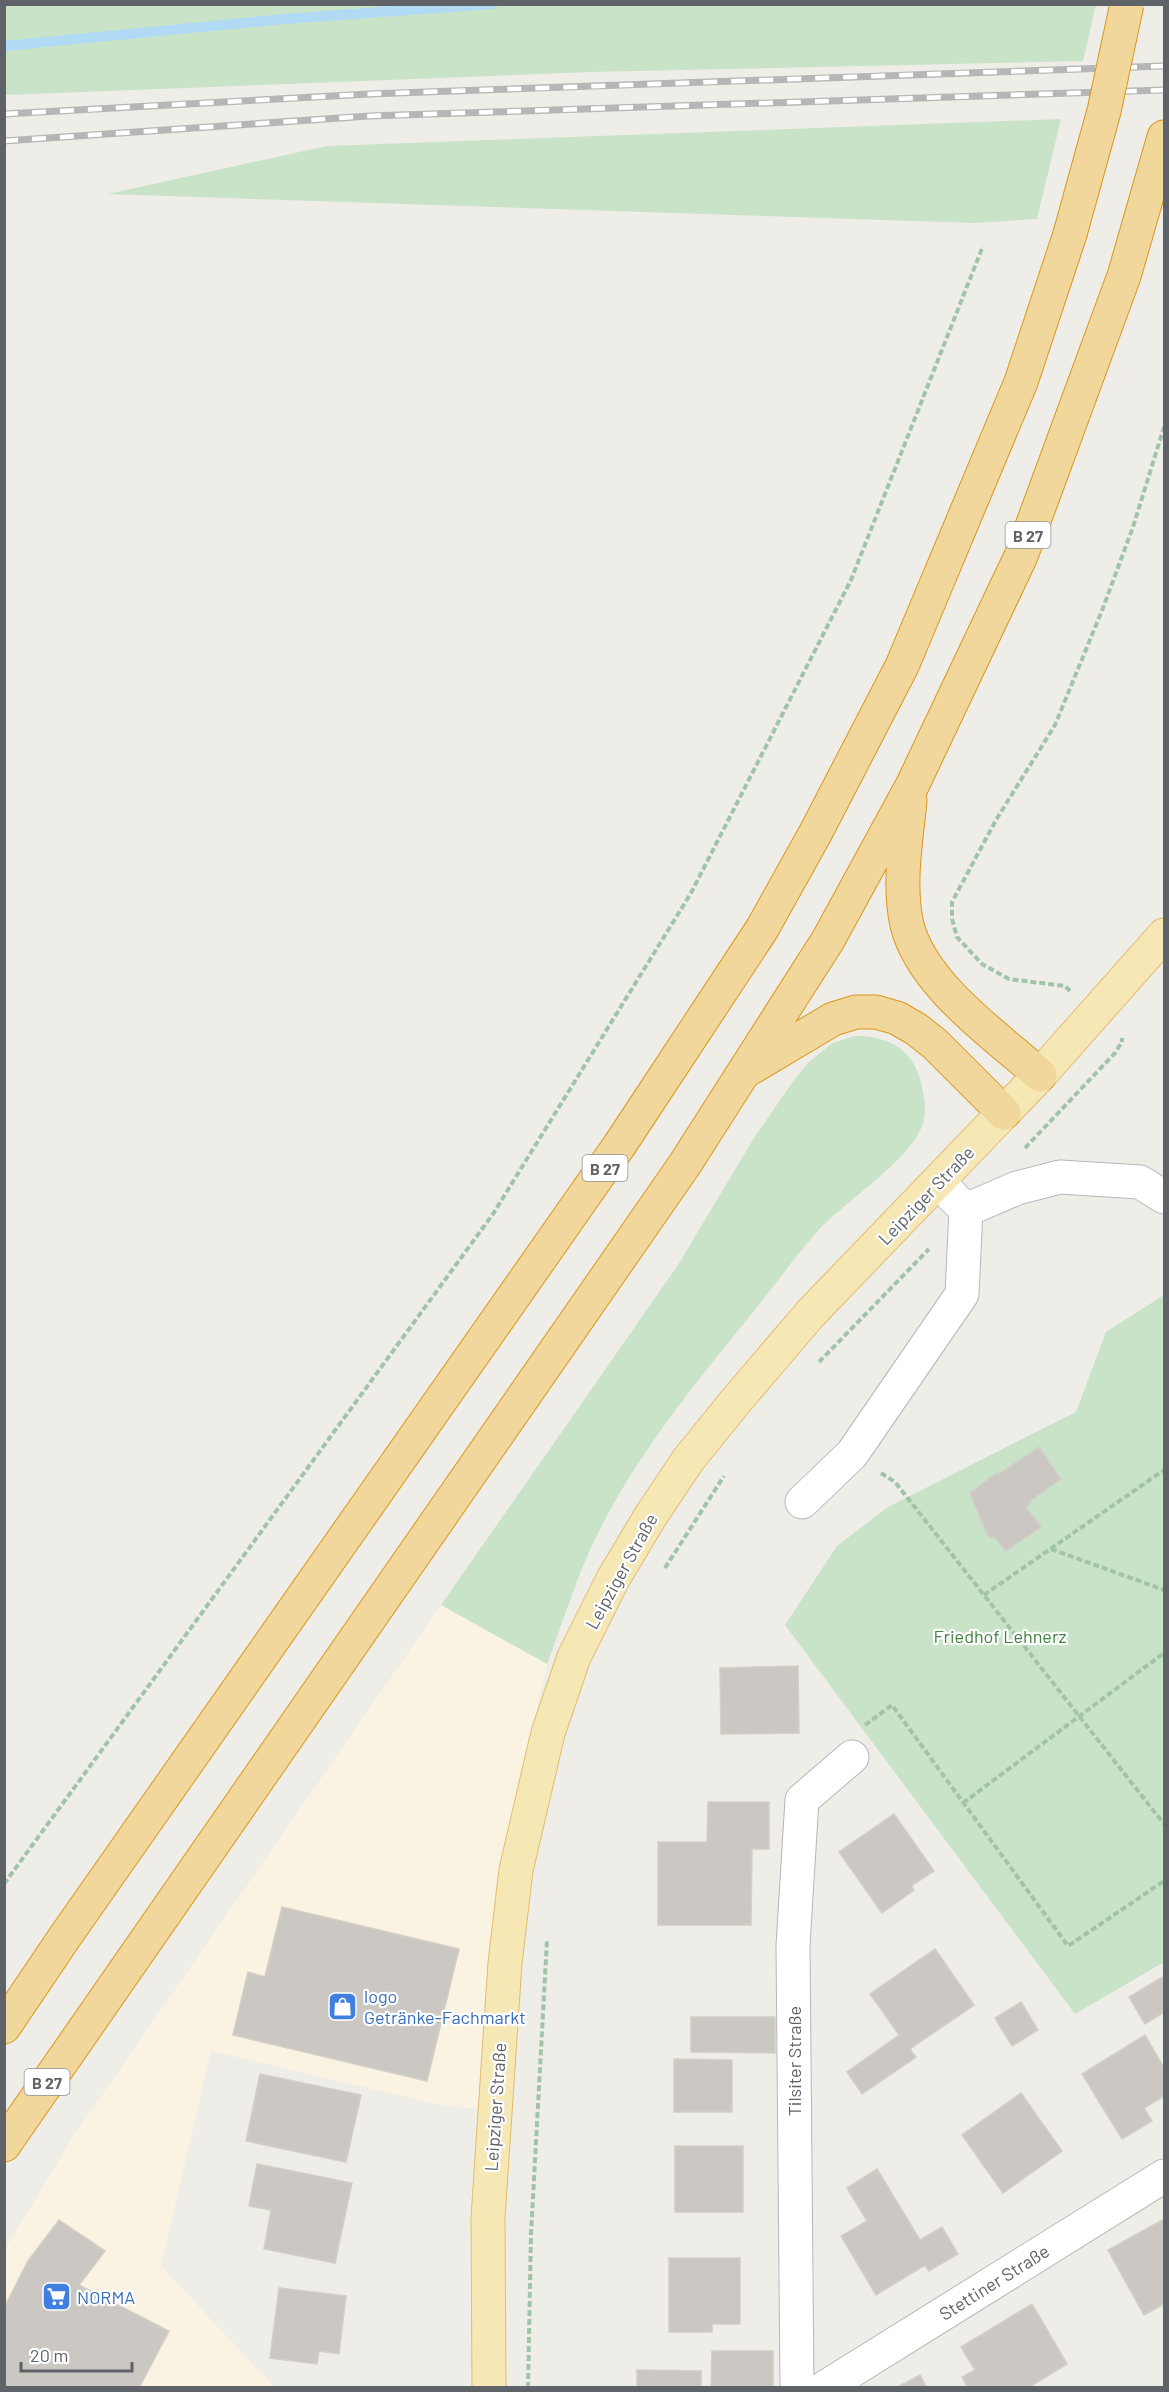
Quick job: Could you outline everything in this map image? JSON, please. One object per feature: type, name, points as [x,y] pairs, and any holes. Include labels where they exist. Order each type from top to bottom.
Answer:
[{"type":"highway","name":"B 27","points":[[4,2027],[64,1938],[620,1146],[762,929],[816,832],[902,666],[1021,382],[1070,234],[1104,111],[1127,4]]},
{"type":"highway","name":"B 27","points":[[4,2145],[685,1164],[828,940],[912,786],[1021,556],[1134,246],[1164,137]]},
{"type":"highway","points":[[912,786],[903,878],[907,924],[916,951],[932,976],[960,1004],[1040,1075]]},
{"type":"highway","points":[[745,1072],[834,1019],[856,1012],[876,1012],[897,1018],[916,1029],[935,1044],[1004,1113]]},
{"type":"main road","name":"Leipziger Straße","points":[[489,2388],[488,2218],[505,1963],[516,1870],[548,1733],[574,1657],[613,1579],[688,1460],[810,1314],[1040,1075],[1164,935]]},
{"type":"street","points":[[966,1210],[1017,1188],[1060,1177],[1140,1182],[1164,1197]]},
{"type":"street","points":[[802,1502],[852,1454],[962,1294],[966,1210],[938,1182]]},
{"type":"street","name":"Tilsiter Straße","points":[[797,2388],[793,1945],[802,1800],[852,1757]]},
{"type":"street","name":"Stettiner Straße","points":[[824,2388],[1164,2176]]},
{"type":"path","points":[[4,1884],[493,1214],[691,893],[851,580],[983,246]]},
{"type":"path","points":[[1021,1152],[1115,1053],[1122,1042],[1121,1037],[1065,986],[1009,979],[982,964],[957,937],[952,919],[952,902],[996,820],[1055,725],[1130,537],[1164,427]]},
{"type":"path","points":[[814,1368],[966,1210]]},
{"type":"path","points":[[852,1454],[895,1482],[1164,1824]]},
{"type":"path","points":[[660,1574],[730,1467]]},
{"type":"path","points":[[984,1594],[1164,1470]]},
{"type":"path","points":[[1052,1549],[1164,1590]]},
{"type":"path","points":[[963,1803],[1164,1653]]},
{"type":"path","points":[[871,1721],[892,1705],[1068,1947],[1164,1881]]},
{"type":"path","points":[[528,2388],[531,2222],[547,1933]]},
{"type":"shaded area","points":[[441,1605],[547,1664],[498,1883],[486,2001],[479,2109],[436,2104],[211,2051],[161,2266],[274,2387],[5,2387],[4,2251],[73,2137]]},
{"type":"green space","points":[[4,5],[1096,5],[1083,61],[591,72],[5,95]]},
{"type":"green space","points":[[1061,119],[1037,219],[975,223],[108,194],[327,146]]},
{"type":"green space","points":[[854,1036],[880,1039],[891,1043],[909,1057],[920,1078],[924,1096],[923,1123],[916,1137],[891,1166],[816,1233],[689,1392],[649,1448],[612,1506],[596,1537],[547,1664],[441,1605],[678,1265],[754,1138],[796,1077],[810,1061],[831,1044]]},
{"type":"green space","name":"Friedhof Lehnerz","points":[[1164,1295],[1164,1962],[1075,2014],[785,1625],[837,1546],[888,1507],[1076,1412],[1106,1332]]},
{"type":"building","points":[[1039,1447],[1061,1479],[1030,1501],[1031,1503],[1026,1507],[1041,1527],[1006,1551],[994,1536],[991,1539],[987,1534],[970,1493],[995,1474],[999,1474]]},
{"type":"building","points":[[798,1666],[799,1733],[721,1734],[720,1668]]},
{"type":"building","points":[[708,1802],[769,1802],[769,1849],[752,1849],[751,1925],[658,1925],[658,1842],[707,1842]]},
{"type":"building","points":[[894,1814],[934,1871],[911,1886],[914,1890],[882,1913],[839,1852]]},
{"type":"building","name":"logo Getränke-Fachmarkt","points":[[282,1907],[459,1949],[427,2081],[233,2035],[248,1972],[265,1977]]},
{"type":"building","points":[[935,1949],[974,2005],[910,2049],[916,2057],[862,2094],[847,2072],[899,2035],[870,1994]]},
{"type":"building","points":[[1164,1976],[1164,2012],[1145,2024],[1129,1997]]},
{"type":"building","points":[[1021,2002],[1038,2030],[1012,2046],[995,2018]]},
{"type":"building","points":[[691,2017],[775,2017],[775,2053],[691,2052]]},
{"type":"building","points":[[1145,2035],[1164,2068],[1164,2096],[1144,2108],[1152,2121],[1122,2139],[1082,2074]]},
{"type":"building","points":[[674,2059],[732,2060],[732,2112],[674,2112]]},
{"type":"building","points":[[260,2074],[361,2095],[346,2162],[246,2141]]},
{"type":"building","points":[[1021,2093],[1062,2151],[1003,2193],[962,2135]]},
{"type":"building","points":[[675,2146],[743,2146],[743,2212],[675,2212]]},
{"type":"building","points":[[257,2164],[352,2183],[335,2263],[264,2249],[271,2210],[249,2206]]},
{"type":"building","points":[[877,2169],[920,2240],[942,2227],[958,2254],[929,2271],[925,2265],[876,2295],[841,2236],[867,2221],[847,2188]]},
{"type":"building","points":[[1164,2219],[1164,2304],[1144,2315],[1108,2250]]},
{"type":"building","name":"NORMA","points":[[59,2220],[105,2251],[79,2285],[169,2331],[139,2388],[4,2388],[4,2308],[28,2261]]},
{"type":"building","points":[[669,2258],[740,2258],[740,2324],[712,2324],[712,2332],[669,2332]]},
{"type":"building","points":[[279,2288],[346,2296],[339,2354],[319,2351],[317,2364],[270,2358]]},
{"type":"building","points":[[1032,2304],[1067,2364],[1028,2388],[968,2388],[962,2377],[975,2370],[961,2347]]},
{"type":"building","points":[[712,2351],[773,2351],[773,2388],[711,2388]]},
{"type":"building","points":[[637,2370],[701,2371],[701,2388],[637,2388]]},
{"type":"building","points":[[920,2375],[927,2388],[896,2388]]},
{"type":"waterway","points":[[4,46],[284,19],[493,4]]},
{"type":"railway","points":[[4,114],[369,94],[1164,66]]},
{"type":"railway","points":[[4,141],[369,116],[1164,90]]},
{"type":"place","name":"logo Getränke-Fachmarkt","points":[[343,2006]]},
{"type":"place","name":"NORMA","points":[[56,2297]]}]
